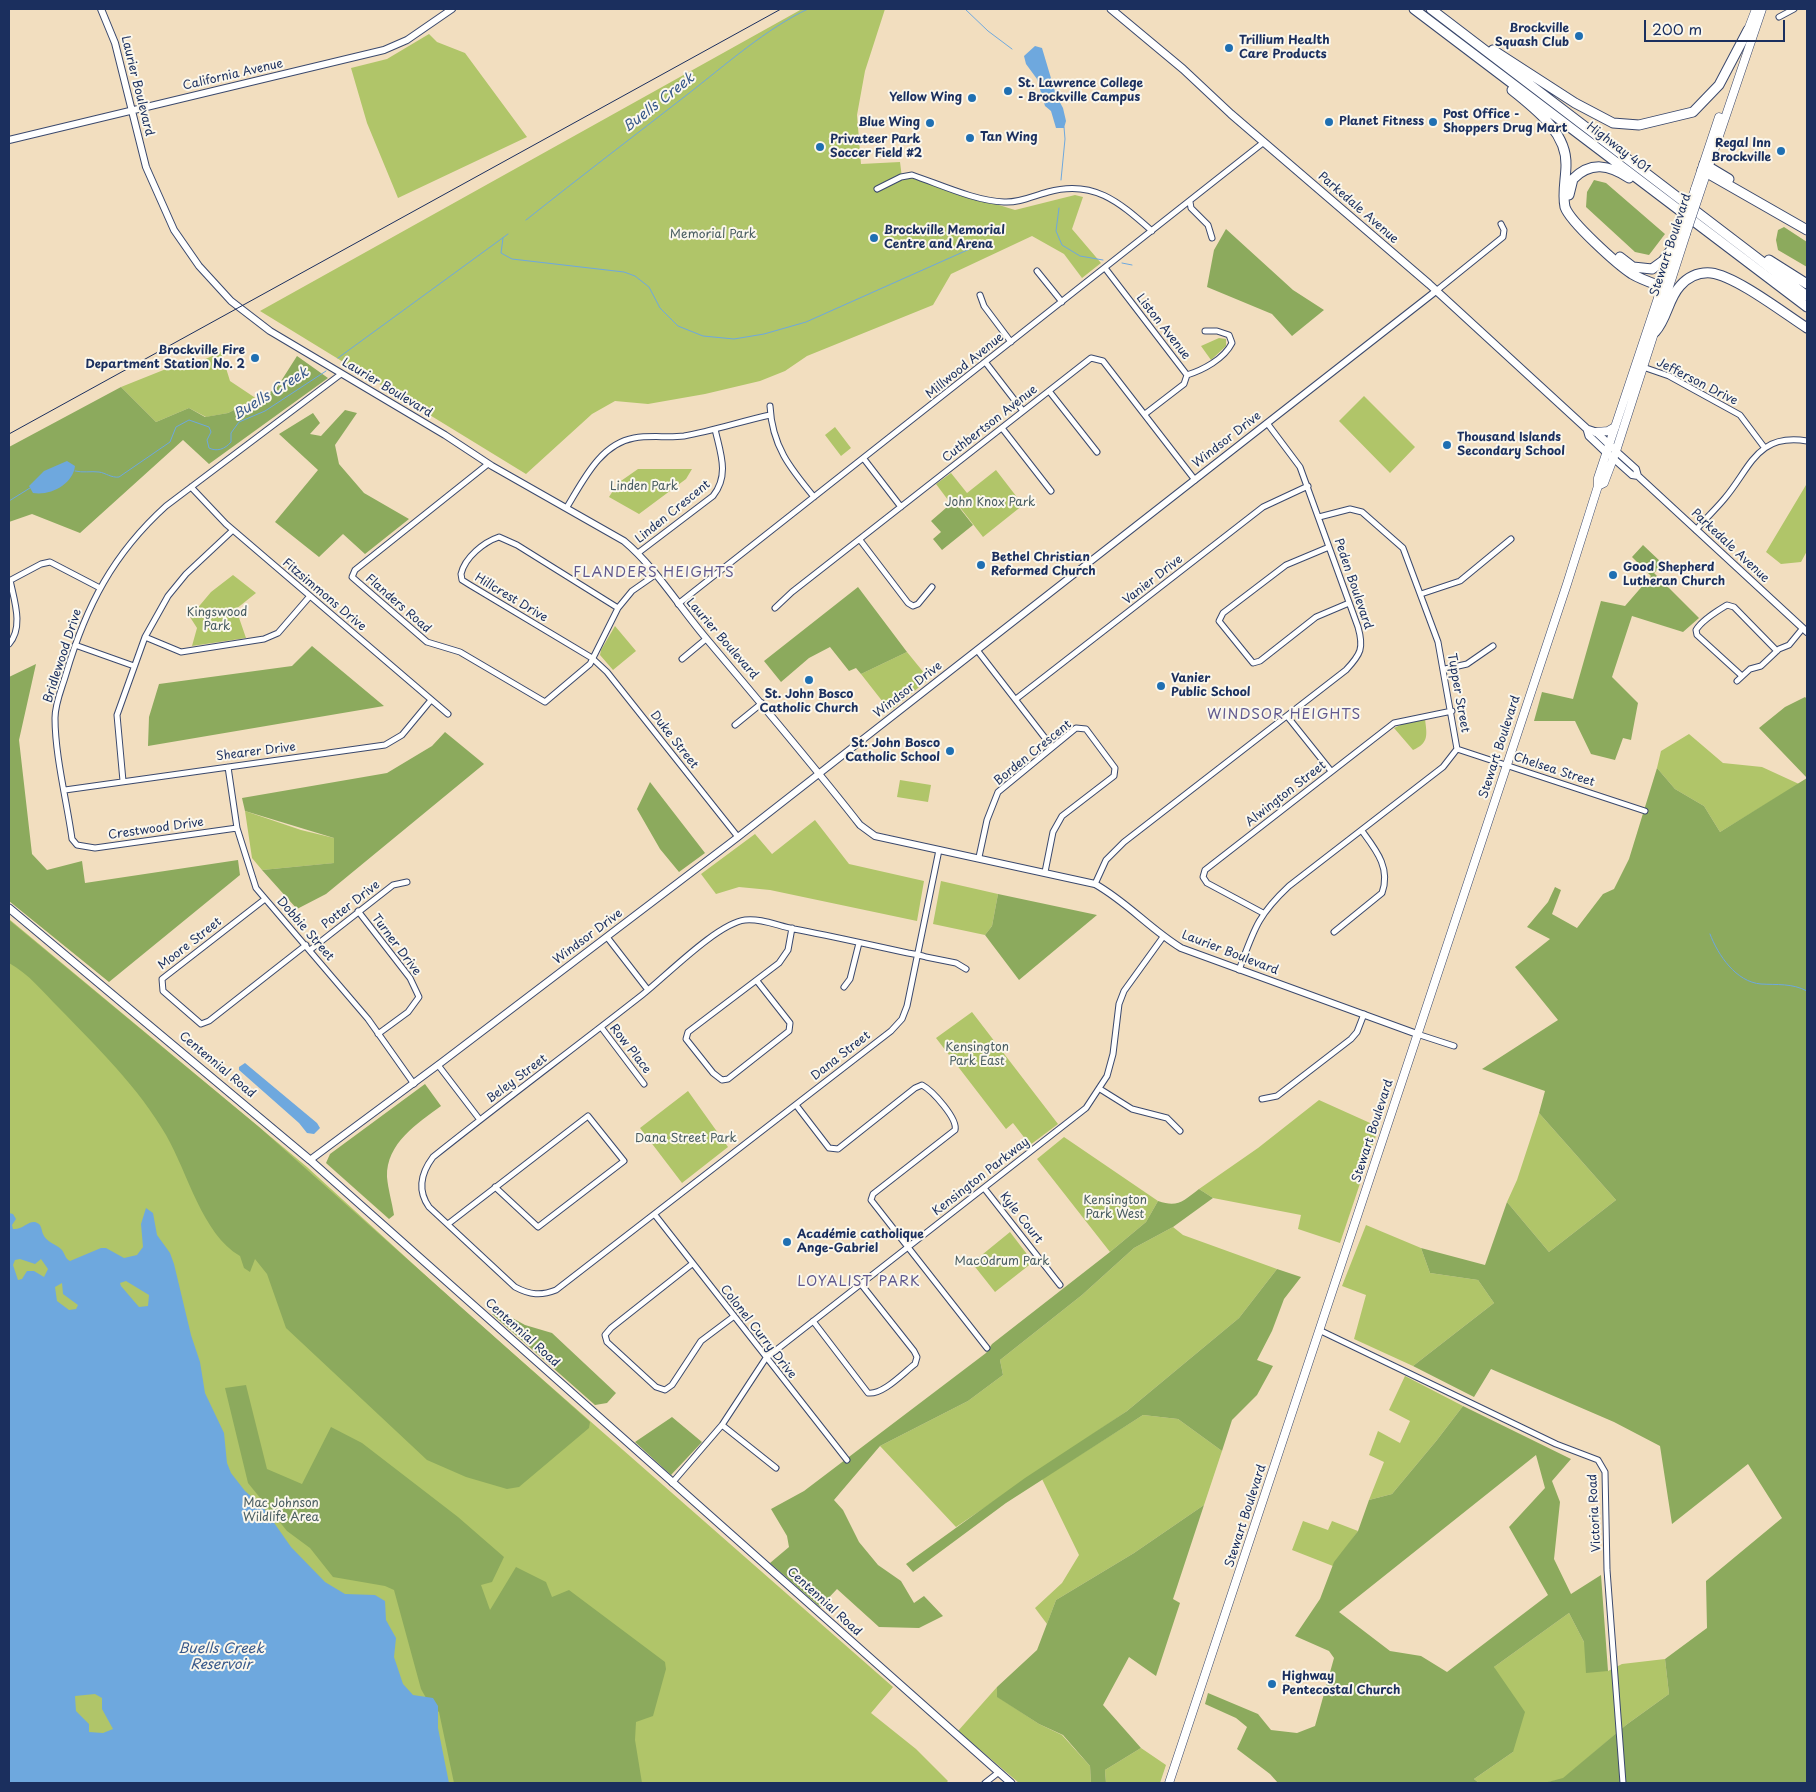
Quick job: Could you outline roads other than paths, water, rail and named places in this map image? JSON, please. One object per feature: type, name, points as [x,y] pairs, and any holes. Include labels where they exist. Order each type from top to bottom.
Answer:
[{"type":"highway","name":"Highway 401","points":[[1414,9],[1807,307]]},
{"type":"highway","name":"Highway 401","points":[[1431,9],[1807,296]]},
{"type":"highway","points":[[1443,18],[1452,21],[1575,103],[1613,123],[1639,125],[1693,112],[1719,85],[1748,30]]},
{"type":"highway","points":[[1470,51],[1481,64],[1524,100],[1556,132],[1565,151],[1564,198],[1570,217],[1627,271],[1665,287]]},
{"type":"highway","points":[[1682,236],[1658,266],[1646,269],[1633,267],[1575,215],[1569,199],[1569,190],[1573,179],[1584,170],[1605,166],[1622,173],[1676,212],[1694,221]]},
{"type":"highway","points":[[1705,168],[1807,224]]},
{"type":"highway","points":[[1705,168],[1807,230]]},
{"type":"highway","points":[[1742,246],[1752,249],[1807,284]]},
{"type":"highway","points":[[1655,332],[1661,325],[1681,284],[1692,276],[1710,273],[1723,276],[1743,287],[1807,328]]},
{"type":"main road","name":"Parkedale Avenue","points":[[1111,9],[1183,68],[1264,142],[1436,291],[1587,429],[1596,432],[1614,455]]},
{"type":"main road","name":"Stewart Boulevard","points":[[1169,1783],[1598,486],[1598,478],[1634,364],[1665,287],[1756,9]]},
{"type":"main road","name":"Stewart Boulevard","points":[[1705,168],[1762,9]]},
{"type":"main road","name":"Stewart Boulevard","points":[[1598,486],[1604,483],[1644,367],[1655,332],[1665,287]]},
{"type":"main road","points":[[1596,432],[1608,431],[1615,427]]},
{"type":"main road","name":"Parkedale Avenue","points":[[1587,429],[1589,436],[1608,448]]},
{"type":"main road","name":"Centennial Road","points":[[9,908],[310,1160],[1011,1783]]},
{"type":"street","name":"Laurier Boulevard","points":[[101,9],[115,43],[146,167],[174,230],[199,266],[238,308],[270,331],[445,435],[488,464],[567,507],[624,541],[638,553],[706,639],[820,773],[860,825],[875,836],[979,857],[1095,884],[1114,894],[1162,937],[1181,948],[1417,1034]]},
{"type":"street","name":"California Avenue","points":[[9,140],[384,50],[407,40],[452,9]]},
{"type":"street","points":[[1779,17],[1794,9]]},
{"type":"street","name":"Millwood Avenue","points":[[678,604],[1264,142]]},
{"type":"street","points":[[877,189],[901,177],[912,175],[996,202],[1020,201],[1064,188],[1090,190],[1120,203],[1152,231]]},
{"type":"street","points":[[1190,202],[1191,208],[1208,225],[1212,238]]},
{"type":"street","name":"Windsor Drive","points":[[310,1160],[414,1084],[738,837],[1436,291],[1503,237],[1504,230],[1501,224]]},
{"type":"street","name":"Liston Avenue","points":[[1105,268],[1187,376],[1184,384],[1145,414]]},
{"type":"street","points":[[1037,271],[1062,302]]},
{"type":"street","points":[[980,295],[984,306],[1011,342]]},
{"type":"street","points":[[1187,376],[1203,370],[1229,349],[1232,343],[1229,336],[1217,331],[1205,332]]},
{"type":"street","name":"Cuthbertson Avenue","points":[[775,608],[1091,358],[1097,357],[1103,361],[1195,480]]},
{"type":"street","points":[[986,362],[1023,411]]},
{"type":"street","name":"Jefferson Drive","points":[[1634,364],[1669,376],[1740,415],[1764,447]]},
{"type":"street","name":"Bridlewood Drive","points":[[78,845],[72,839],[56,732],[56,711],[83,621],[100,588],[122,552],[142,527],[191,487],[341,374]]},
{"type":"street","points":[[1049,391],[1097,452]]},
{"type":"street","points":[[770,406],[770,415],[782,456],[814,497]]},
{"type":"street","points":[[567,507],[590,469],[614,446],[634,438],[684,436],[770,415]]},
{"type":"street","name":"Peden Boulevard","points":[[1095,884],[1106,860],[1124,842],[1346,670],[1359,656],[1361,639],[1308,486],[1292,454],[1267,423]]},
{"type":"street","name":"Linden Crescent","points":[[638,553],[713,496],[720,488],[724,467],[715,428]]},
{"type":"street","points":[[1002,428],[1052,491]]},
{"type":"street","points":[[1696,530],[1726,497],[1753,457],[1764,447],[1792,439],[1807,441]]},
{"type":"street","name":"Parkedale Avenue","points":[[1614,455],[1632,475],[1638,476],[1805,630]]},
{"type":"street","points":[[864,459],[901,507]]},
{"type":"street","name":"Flanders Road","points":[[488,464],[354,570],[352,578],[427,642],[460,652],[545,702],[590,664],[618,608],[632,591],[655,575]]},
{"type":"street","name":"Vanier Drive","points":[[1016,699],[1263,507],[1308,486]]},
{"type":"street","name":"Fitzsimmons Drive","points":[[191,487],[233,530],[448,714]]},
{"type":"street","name":"Tupper Street","points":[[1239,970],[1263,913],[1289,886],[1443,767],[1457,749],[1445,669],[1438,642],[1422,594],[1403,548],[1362,512],[1350,509],[1319,517]]},
{"type":"street","points":[[123,780],[117,716],[145,637],[168,596],[186,574],[233,530]]},
{"type":"street","name":"Hillcrest Drive","points":[[592,658],[462,580],[462,566],[467,559],[491,540],[499,537],[517,545],[618,608]]},
{"type":"street","points":[[1422,594],[1460,581],[1511,539]]},
{"type":"street","points":[[860,540],[908,603],[913,606],[918,604],[932,587]]},
{"type":"street","points":[[1329,547],[1286,565],[1223,613],[1219,622],[1253,663],[1260,661],[1316,617],[1349,603]]},
{"type":"street","points":[[9,644],[15,637],[17,622],[10,580],[40,564],[50,562],[100,588]]},
{"type":"street","points":[[145,637],[181,652],[264,639],[278,633],[310,596]]},
{"type":"street","points":[[1742,676],[1697,635],[1696,630],[1699,626],[1720,608],[1727,605],[1734,607],[1777,651]]},
{"type":"street","points":[[1737,681],[1750,669],[1761,666],[1805,630]]},
{"type":"street","points":[[682,659],[706,639]]},
{"type":"street","points":[[75,645],[134,666]]},
{"type":"street","points":[[1445,669],[1467,664],[1493,646]]},
{"type":"street","points":[[977,650],[1052,747]]},
{"type":"street","name":"Duke Street","points":[[592,658],[607,672],[738,837]]},
{"type":"street","name":"Shearer Drive","points":[[65,790],[123,780],[385,744],[402,735],[431,700]]},
{"type":"street","points":[[735,725],[762,703]]},
{"type":"street","name":"Alwington Street","points":[[1263,913],[1207,883],[1203,877],[1205,870],[1394,723],[1452,711]]},
{"type":"street","points":[[1287,716],[1331,771]]},
{"type":"street","name":"Borden Crescent","points":[[979,857],[987,820],[998,792],[1076,728],[1082,727],[1086,729],[1115,768],[1114,776],[1062,816],[1054,832],[1045,872]]},
{"type":"street","name":"Chelsea Street","points":[[1457,749],[1645,811]]},
{"type":"street","name":"Dobbie Street","points":[[228,767],[236,828],[256,888],[308,947],[378,1034],[414,1084]]},
{"type":"street","name":"Crestwood Drive","points":[[78,845],[95,848],[236,828]]},
{"type":"street","points":[[1334,932],[1382,893],[1385,885],[1382,859],[1362,831]]},
{"type":"street","name":"Dana Street","points":[[655,1215],[902,1020],[907,1006],[939,850]]},
{"type":"street","name":"Potter Drive","points":[[308,947],[393,885],[407,882]]},
{"type":"street","name":"Moore Street","points":[[265,899],[162,979],[163,991],[201,1024],[209,1021],[308,947]]},
{"type":"street","name":"Turner Drive","points":[[358,911],[410,978],[419,997],[408,1012],[378,1034]]},
{"type":"street","name":"Beley Street","points":[[655,1215],[556,1290],[536,1295],[527,1294],[515,1287],[423,1199],[422,1177],[433,1157],[648,990],[711,938],[734,923],[746,920],[759,921],[956,964],[966,969]]},
{"type":"street","points":[[757,981],[790,1023],[789,1031],[728,1079],[722,1080],[713,1073],[686,1038],[688,1032],[779,963],[788,950],[792,928]]},
{"type":"street","name":"Kensington Parkway","points":[[672,1483],[722,1425],[766,1358],[1086,1108],[1100,1089],[1111,1061],[1119,1004],[1124,991],[1162,937]]},
{"type":"street","points":[[607,938],[648,990]]},
{"type":"street","points":[[844,986],[850,979],[859,942]]},
{"type":"street","points":[[1262,1099],[1277,1096],[1352,1039],[1364,1014]]},
{"type":"street","name":"Row Place","points":[[601,1027],[644,1084]]},
{"type":"street","points":[[1417,1034],[1454,1046]]},
{"type":"street","points":[[438,1065],[480,1120]]},
{"type":"street","points":[[796,1105],[829,1148],[838,1149],[916,1088],[922,1085],[936,1096],[956,1123],[956,1130],[873,1194],[871,1200],[987,1348]]},
{"type":"street","points":[[1100,1089],[1132,1108],[1167,1118],[1180,1131]]},
{"type":"street","points":[[448,1224],[495,1187],[588,1116],[624,1161],[538,1227],[495,1187]]},
{"type":"street","name":"Kyle Court","points":[[984,1188],[1060,1285]]},
{"type":"street","name":"Colonel Curry Drive","points":[[655,1215],[846,1460]]},
{"type":"street","points":[[692,1264],[611,1328],[605,1335],[608,1342],[656,1387],[665,1390],[672,1385],[706,1337],[733,1317]]},
{"type":"street","points":[[813,1321],[868,1393],[874,1394],[881,1390],[915,1364],[917,1357],[914,1351],[861,1284]]},
{"type":"street","name":"Victoria Road","points":[[1319,1330],[1556,1444],[1598,1460],[1605,1472],[1607,1570],[1623,1783]]},
{"type":"street","points":[[722,1425],[776,1468]]},
{"type":"street","points":[[985,1783],[999,1772]]},
{"type":"water","points":[[1035,46],[1042,48],[1056,95],[1063,108],[1066,121],[1064,128],[1056,128],[1051,111],[1045,106],[1037,79],[1026,64],[1024,56]]},
{"type":"water","points":[[67,461],[75,466],[66,483],[54,491],[33,493],[29,486],[44,471]]},
{"type":"water","points":[[245,1063],[317,1123],[320,1128],[314,1134],[307,1133],[299,1123],[239,1070],[239,1067]]},
{"type":"water","name":"Buells Creek Reservoir","points":[[146,1208],[153,1213],[157,1235],[170,1253],[174,1264],[191,1335],[200,1362],[205,1393],[224,1433],[227,1463],[231,1473],[245,1491],[263,1507],[291,1547],[325,1582],[345,1594],[375,1595],[385,1601],[386,1620],[396,1638],[394,1657],[403,1684],[413,1695],[433,1698],[438,1706],[438,1728],[449,1783],[9,1783],[9,1213],[13,1214],[16,1219],[12,1225],[13,1229],[32,1222],[37,1223],[40,1225],[46,1239],[61,1249],[70,1261],[101,1248],[106,1248],[124,1258],[137,1255],[143,1247],[141,1224]],"holes":[[[20,1259],[35,1264],[41,1259],[48,1269],[44,1277],[34,1271],[27,1271],[22,1279],[18,1280],[13,1265],[15,1260]],[[126,1281],[149,1295],[148,1306],[139,1307],[120,1283]],[[62,1283],[63,1294],[78,1305],[76,1309],[69,1310],[57,1301],[55,1287]],[[95,1694],[102,1698],[102,1709],[113,1729],[103,1733],[89,1732],[89,1724],[76,1711],[75,1696]]]},
{"type":"waterway","name":"Buells Creek","points":[[526,220],[746,48],[777,26],[808,9]]},
{"type":"waterway","points":[[965,9],[988,31],[1012,49]]},
{"type":"waterway","points":[[1061,180],[1065,139],[1064,127]]},
{"type":"waterway","points":[[1059,208],[1056,231],[1062,245],[1080,256],[1103,260]]},
{"type":"waterway","name":"Buells Creek","points":[[338,358],[508,234]]},
{"type":"waterway","points":[[503,238],[501,253],[512,259],[624,272],[635,276],[649,287],[660,308],[678,326],[703,336],[734,339],[764,334],[806,322],[972,248]]},
{"type":"waterway","points":[[1122,263],[1132,265]]},
{"type":"waterway","name":"Buells Creek","points":[[75,471],[99,472],[119,477],[170,442],[176,427],[189,420],[209,427],[211,432],[207,440],[209,448],[215,450],[224,448],[231,442],[231,433],[239,422],[265,411],[326,371]]},
{"type":"waterway","points":[[9,501],[30,488]]},
{"type":"waterway","points":[[1710,934],[1723,959],[1736,973],[1744,978],[1761,984],[1790,986],[1807,991]]},
{"type":"railway","points":[[9,434],[781,9]]},
{"type":"place","name":"Brockville Squash Club","points":[[1579,36]]},
{"type":"place","name":"Trillium Health Care Products","points":[[1229,48]]},
{"type":"place","name":"St. Lawrence College - Brockville Campus","points":[[1008,91]]},
{"type":"place","name":"Yellow Wing","points":[[972,98]]},
{"type":"place","name":"Planet Fitness","points":[[1329,122]]},
{"type":"place","name":"Post Office - Shoppers Drug Mart","points":[[1433,122]]},
{"type":"place","name":"Blue Wing","points":[[930,123]]},
{"type":"place","name":"Tan Wing","points":[[970,138]]},
{"type":"place","name":"Privateer Park Soccer Field #2","points":[[820,147]]},
{"type":"place","name":"Regal Inn Brockville","points":[[1781,151]]},
{"type":"place","name":"Brockville Memorial Centre and Arena","points":[[874,238]]},
{"type":"place","name":"Brockville Fire Department Station No. 2","points":[[255,358]]},
{"type":"place","name":"Thousand Islands Secondary School","points":[[1447,445]]},
{"type":"place","name":"Bethel Christian Reformed Church","points":[[981,565]]},
{"type":"place","name":"Good Shepherd Lutheran Church","points":[[1613,575]]},
{"type":"place","name":"St. John Bosco Catholic Church","points":[[809,680]]},
{"type":"place","name":"Vanier Public School","points":[[1161,686]]},
{"type":"place","name":"St. John Bosco Catholic School","points":[[950,751]]},
{"type":"place","name":"Académie catholique Ange-Gabriel","points":[[787,1242]]},
{"type":"place","name":"Highway Pentecostal Church","points":[[1272,1684]]},
{"type":"district","name":"FLANDERS HEIGHTS","points":[[654,573]]},
{"type":"district","name":"WINDSOR HEIGHTS","points":[[1284,715]]},
{"type":"district","name":"LOYALIST PARK","points":[[859,1282]]},
{"type":"park label","name":"Memorial Park","points":[[713,235]]},
{"type":"park label","name":"Linden Park","points":[[644,487]]},
{"type":"park label","name":"John Knox Park","points":[[990,503]]},
{"type":"park label","name":"Kingswood Park","points":[[217,620]]},
{"type":"park label","name":"Kensington Park East","points":[[977,1055]]},
{"type":"park label","name":"Dana Street Park","points":[[686,1139]]},
{"type":"park label","name":"Kensington Park West","points":[[1115,1208]]},
{"type":"park label","name":"MacOdrum Park","points":[[1002,1262]]},
{"type":"park label","name":"Mac Johnson Wildlife Area","points":[[281,1511]]}]
